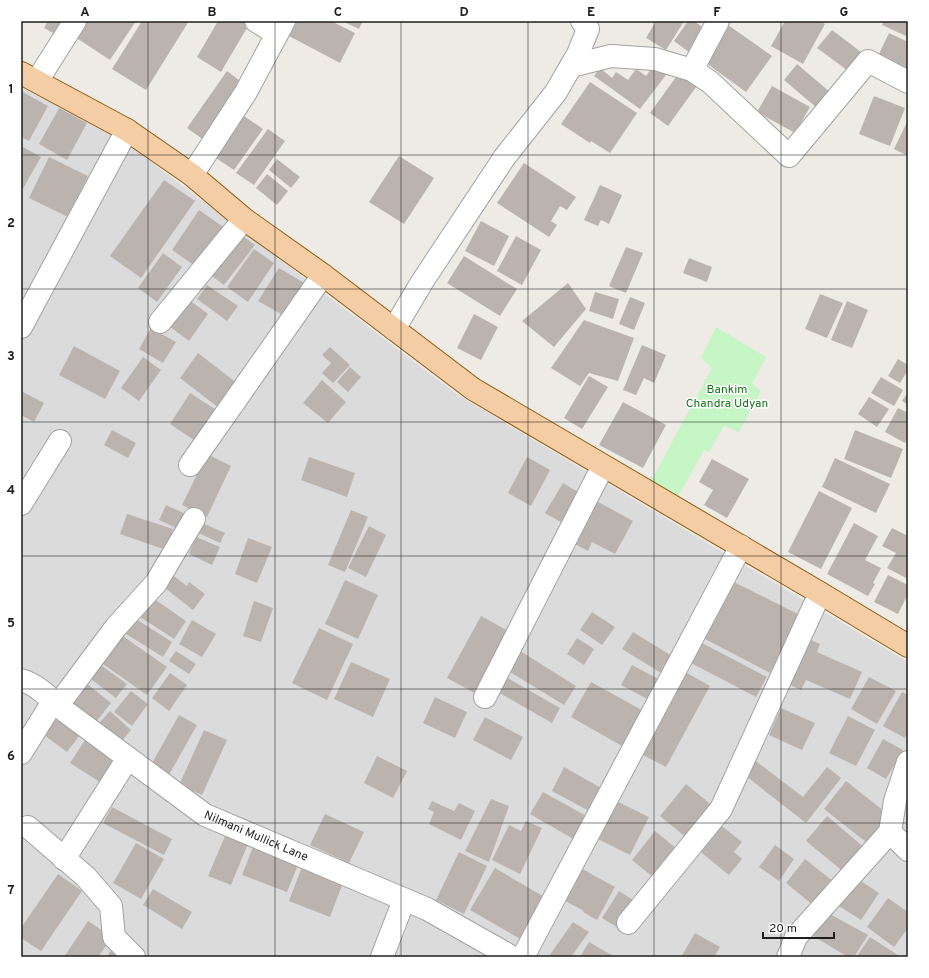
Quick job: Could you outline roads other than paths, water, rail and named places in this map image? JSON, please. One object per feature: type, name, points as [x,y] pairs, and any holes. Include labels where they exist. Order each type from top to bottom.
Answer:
[{"type":"main road","points":[[29,77],[127,130],[192,175],[244,219],[323,276],[473,389],[908,646]]},
{"type":"street","points":[[29,77],[76,21]]},
{"type":"street","points":[[192,175],[246,92],[281,28],[256,21]]},
{"type":"street","points":[[394,329],[422,282],[504,158],[556,92],[578,54],[588,29],[582,21]]},
{"type":"street","points":[[692,70],[718,21]]},
{"type":"street","points":[[571,66],[611,56],[654,59],[692,70],[710,82],[789,156],[868,62],[908,82]]},
{"type":"street","points":[[21,327],[127,130]]},
{"type":"street","points":[[160,322],[244,219]]},
{"type":"street","points":[[190,465],[323,276]]},
{"type":"street","points":[[21,504],[60,441]]},
{"type":"street","points":[[484,698],[603,466]]},
{"type":"street","points":[[21,753],[56,703],[116,627],[156,583],[194,519]]},
{"type":"street","points":[[523,957],[741,546]]},
{"type":"street","points":[[628,923],[721,809],[820,593]]},
{"type":"street","name":"Nilmani Mullick Lane","points":[[21,680],[28,682],[205,816],[427,910],[512,957]]},
{"type":"street","points":[[64,859],[128,758]]},
{"type":"street","points":[[788,957],[796,937],[890,832],[895,801],[908,762]]},
{"type":"street","points":[[28,827],[86,878],[110,906],[114,937],[134,957]]},
{"type":"street","points":[[890,832],[908,850]]},
{"type":"street","points":[[382,957],[404,900]]},
{"type":"park label","name":"Bankim Chandra Udyan","points":[[727,397]]}]
